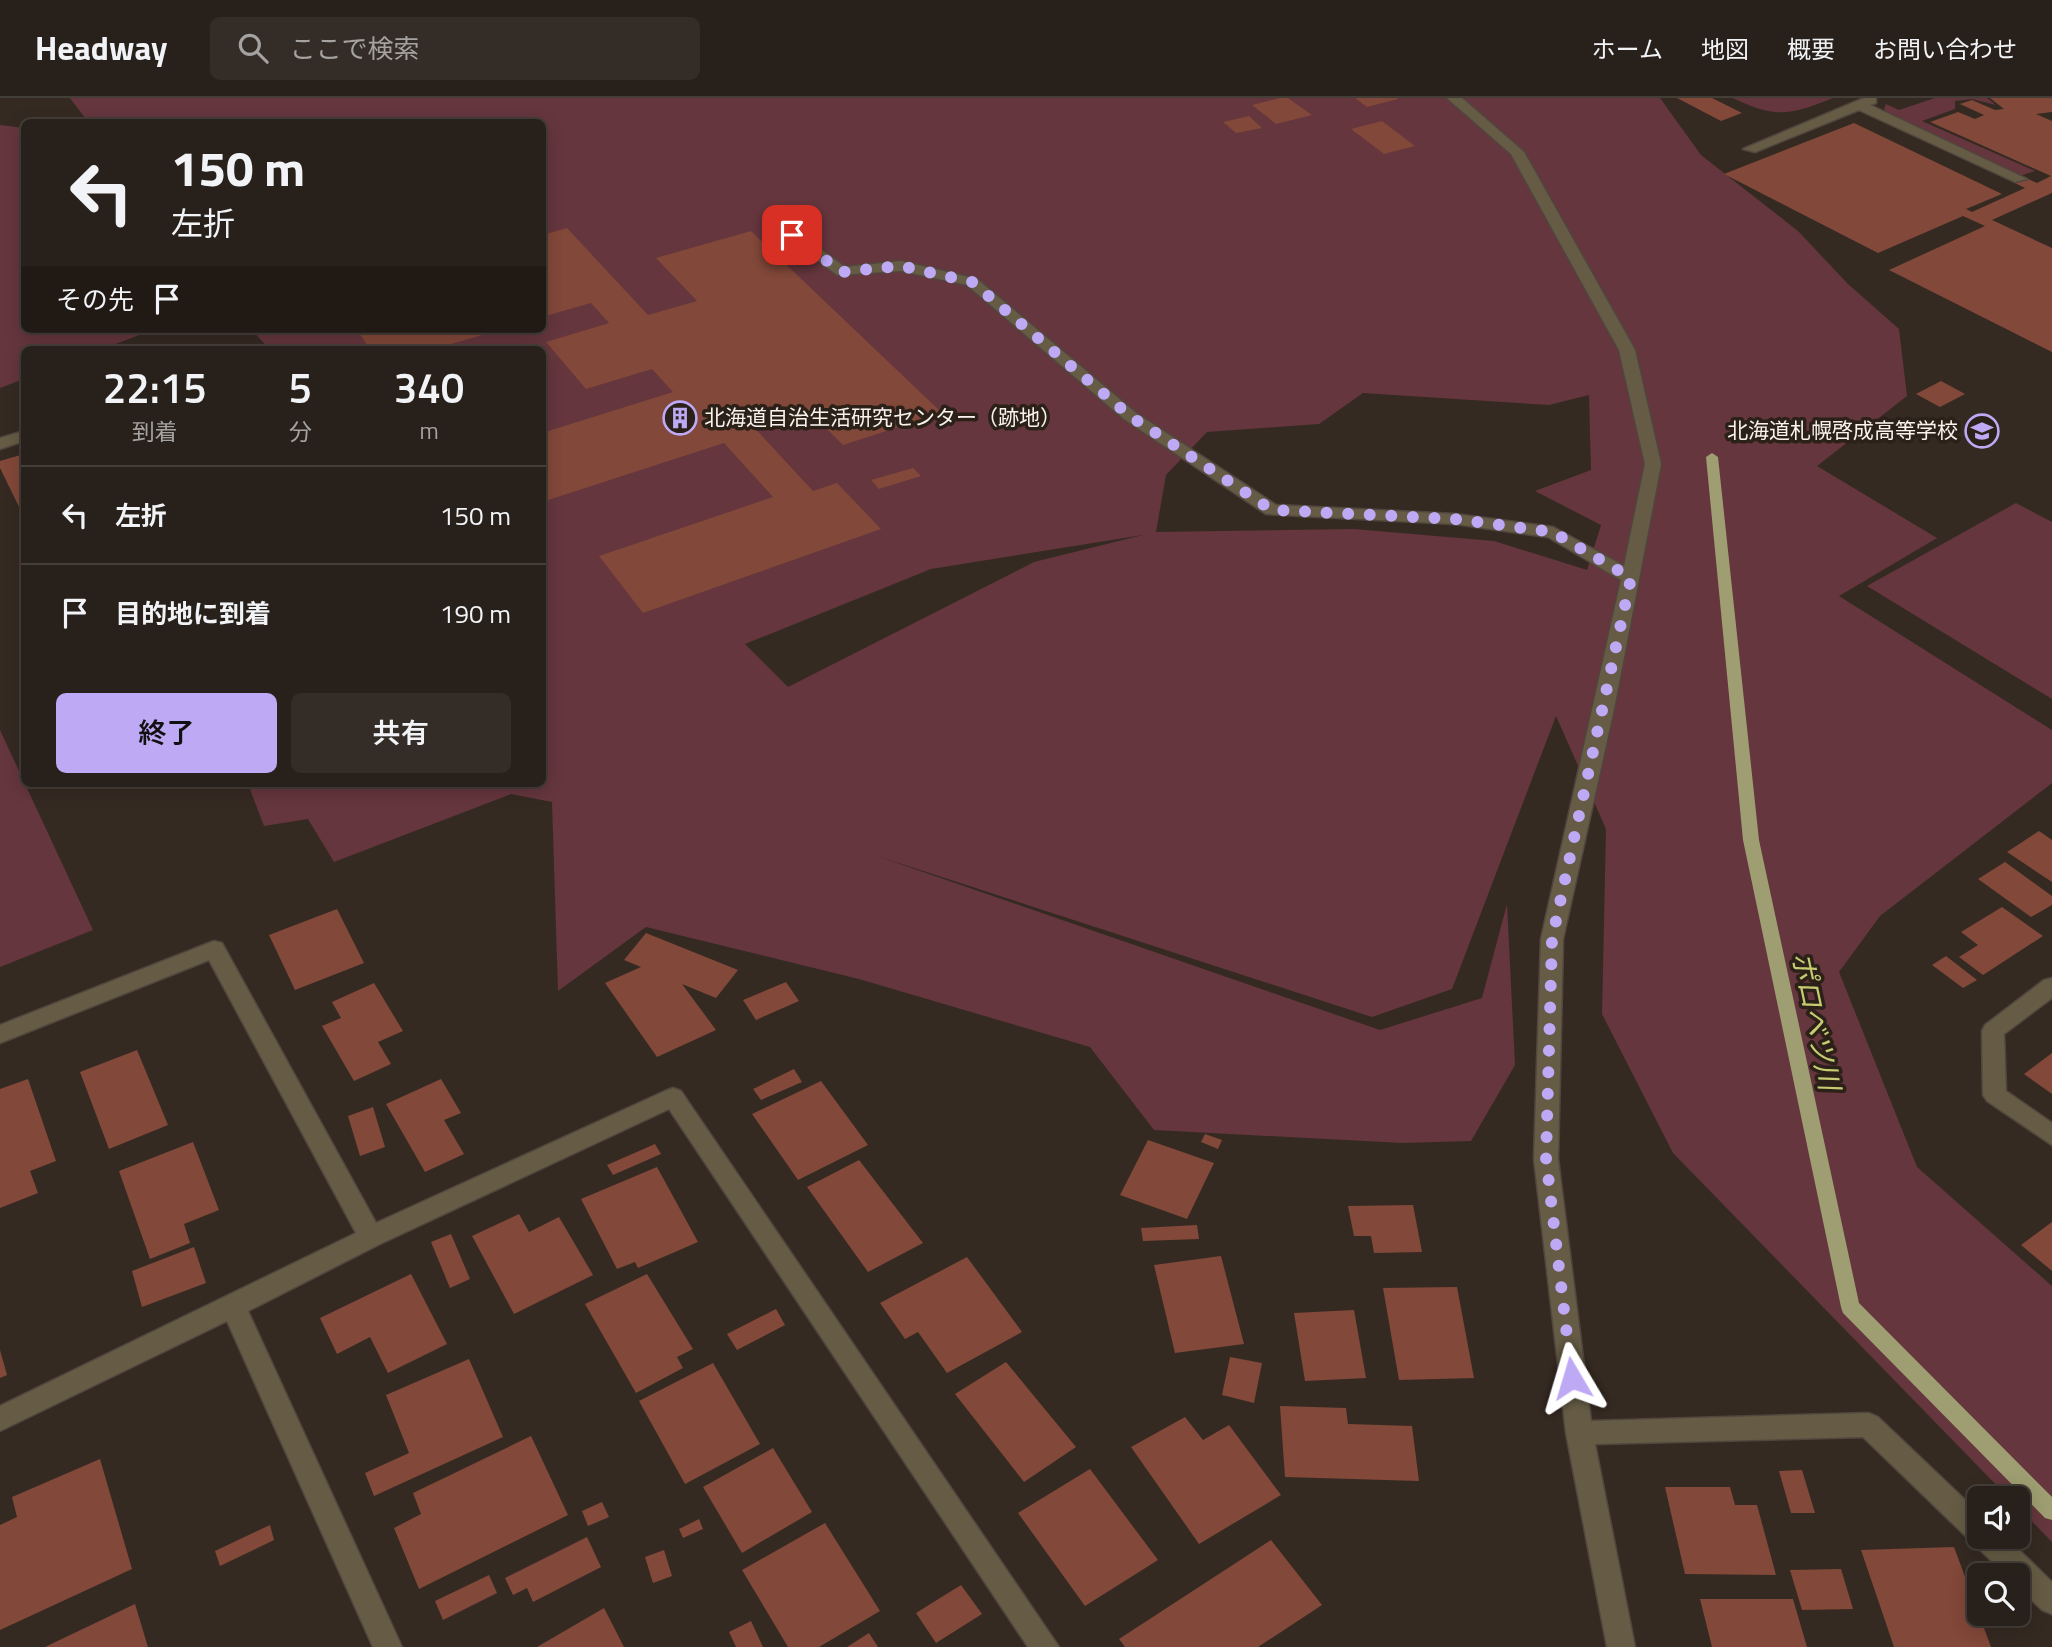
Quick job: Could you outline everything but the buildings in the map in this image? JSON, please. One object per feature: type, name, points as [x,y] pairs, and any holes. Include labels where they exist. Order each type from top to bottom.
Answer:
[{"type":"street","points":[[1454,98],[1517,152],[1627,350],[1653,464],[1631,578],[1552,939],[1546,1158],[1579,1433],[1622,1647]]},
{"type":"street","points":[[1750,149],[1877,98]]},
{"type":"street","points":[[1859,105],[2020,178]]},
{"type":"street","points":[[792,235],[842,272],[901,266],[972,282],[1130,416],[1272,510],[1455,519],[1553,532],[1631,578]]},
{"type":"street","points":[[0,444],[21,437]]},
{"type":"street","points":[[0,1034],[214,949],[371,1237]]},
{"type":"street","points":[[2052,986],[1993,1031],[1995,1095],[2052,1136]]},
{"type":"street","points":[[0,1419],[371,1237],[673,1097],[1045,1647]]},
{"type":"street","points":[[233,1306],[388,1647]]},
{"type":"street","points":[[1579,1433],[1869,1425],[1967,1519]]},
{"type":"street","points":[[1998,1549],[2052,1601]]},
{"type":"shaded area","points":[[70,98],[1660,98],[1701,155],[1798,231],[1848,284],[1899,329],[1907,396],[1817,466],[1937,538],[1839,596],[2052,730],[2052,783],[1880,916],[1839,972],[1917,1167],[2052,1286],[2052,1542],[2030,1519],[2030,1486],[1997,1486],[1673,1153],[1602,1014],[1606,829],[1556,716],[1452,989],[1372,1017],[877,856],[1380,1030],[1482,998],[1507,904],[1515,1065],[1471,1141],[1403,1143],[1154,1130],[1090,1047],[859,979],[646,927],[558,991],[552,802],[511,794],[334,862],[308,819],[264,826],[249,787],[546,787],[546,346],[266,346],[255,333],[546,333],[546,119],[86,119]],"holes":[[[1363,393],[1549,405],[1589,395],[1591,470],[1535,491],[1601,525],[1587,570],[1494,541],[1354,529],[1156,532],[1166,475],[1207,432],[1319,424]],[[1143,535],[1034,562],[788,687],[745,644],[931,569]]]},
{"type":"shaded area","points":[[1733,98],[1833,98],[1794,111],[1772,112]]},
{"type":"shaded area","points":[[1935,98],[1987,98],[1996,105],[1972,99],[1955,101],[1955,109],[1922,121],[2035,171],[2020,176],[1891,117],[1884,109],[1886,104],[1899,110]]},
{"type":"shaded area","points":[[0,125],[21,128],[21,333],[145,333],[110,346],[21,346],[21,380],[0,388]]},
{"type":"shaded area","points":[[2016,503],[2052,522],[2052,699],[1867,586]]},
{"type":"shaded area","points":[[0,730],[21,775],[21,787],[27,787],[93,930],[0,967]]},
{"type":"waterway","name":"ポロベツ川","points":[[1712,457],[1751,840],[1850,1307],[2052,1511]]},
{"type":"place","name":"北海道自治生活研究センター（跡地）","points":[[680,418]]},
{"type":"place","name":"北海道札幌啓成高等学校","points":[[1982,431]]},
{"type":"route","points":[[792,235],[842,272],[901,266],[972,282],[1130,416],[1272,510],[1455,519],[1553,532],[1631,578],[1552,939],[1546,1158],[1572,1378]]}]
